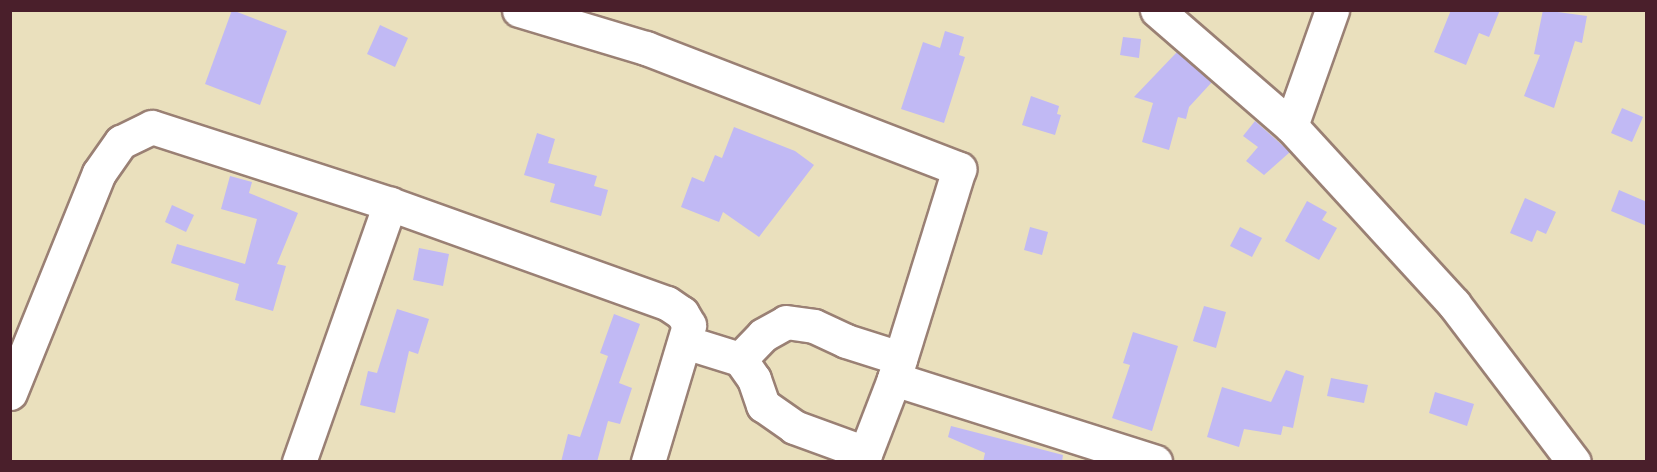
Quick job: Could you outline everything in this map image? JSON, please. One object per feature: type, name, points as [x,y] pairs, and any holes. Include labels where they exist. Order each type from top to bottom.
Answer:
[{"type":"street","points":[[519,10],[646,48],[958,169],[897,368],[863,457],[794,426],[763,405],[754,379],[740,359],[685,342]]},
{"type":"street","points":[[1156,10],[1291,126],[1454,304],[1574,462]]},
{"type":"street","points":[[1291,126],[1332,10]]},
{"type":"street","points":[[10,393],[99,173],[121,142],[152,127],[390,204],[667,303],[682,313],[689,325],[648,462]]},
{"type":"street","points":[[300,462],[390,204]]},
{"type":"street","points":[[740,359],[763,335],[786,322],[814,326],[897,368],[1155,462]]},
{"type":"building","points":[[232,10],[287,31],[260,105],[205,84]]},
{"type":"building","points":[[1451,10],[1500,10],[1489,37],[1479,33],[1466,65],[1434,52]]},
{"type":"building","points":[[1543,10],[1587,16],[1582,43],[1575,41],[1554,108],[1524,96],[1540,55],[1534,54]]},
{"type":"building","points":[[380,25],[408,38],[395,67],[367,54]]},
{"type":"building","points":[[945,31],[964,37],[959,55],[965,57],[944,123],[901,109],[923,42],[940,48]]},
{"type":"building","points":[[1123,37],[1141,39],[1139,58],[1120,55]]},
{"type":"building","points":[[1177,52],[1212,82],[1189,107],[1186,119],[1178,117],[1169,150],[1142,142],[1153,103],[1134,97]]},
{"type":"building","points":[[1031,96],[1059,106],[1057,114],[1061,115],[1055,135],[1022,125]]},
{"type":"building","points":[[1622,108],[1643,117],[1632,142],[1611,133]]},
{"type":"building","points":[[1255,121],[1290,152],[1264,175],[1246,161],[1258,147],[1243,136]]},
{"type":"building","points":[[734,127],[795,151],[814,165],[759,237],[723,212],[719,222],[681,207],[692,177],[704,182],[715,155],[722,158]]},
{"type":"building","points":[[537,133],[555,139],[548,163],[597,176],[594,186],[608,190],[601,216],[550,202],[555,184],[524,175]]},
{"type":"building","points":[[230,176],[252,182],[249,193],[298,213],[277,264],[286,266],[273,311],[235,300],[239,284],[171,263],[177,244],[245,264],[257,219],[221,209]]},
{"type":"building","points":[[1619,190],[1647,202],[1647,226],[1611,211]]},
{"type":"building","points":[[1525,198],[1556,212],[1546,234],[1537,230],[1532,242],[1510,233]]},
{"type":"building","points":[[1307,201],[1327,212],[1322,220],[1337,228],[1319,260],[1285,241]]},
{"type":"building","points":[[172,205],[194,215],[186,232],[165,222]]},
{"type":"building","points":[[1030,227],[1048,232],[1042,255],[1024,250]]},
{"type":"building","points":[[1240,227],[1262,238],[1252,257],[1230,246]]},
{"type":"building","points":[[419,248],[449,254],[443,286],[413,280]]},
{"type":"building","points":[[1204,306],[1226,312],[1216,348],[1193,341]]},
{"type":"building","points":[[397,309],[429,319],[418,354],[409,351],[395,413],[360,405],[368,371],[377,373]]},
{"type":"building","points":[[614,314],[640,324],[619,383],[632,388],[620,424],[608,421],[597,462],[561,462],[568,434],[580,437],[608,356],[600,353]]},
{"type":"building","points":[[1133,332],[1178,346],[1152,431],[1112,418],[1130,365],[1123,363]]},
{"type":"building","points":[[1286,370],[1304,376],[1293,428],[1283,426],[1281,435],[1244,429],[1239,447],[1207,437],[1222,387],[1271,402]]},
{"type":"building","points":[[1331,378],[1368,385],[1364,403],[1327,396]]},
{"type":"building","points":[[1435,392],[1474,404],[1467,426],[1429,413]]},
{"type":"building","points":[[951,426],[1063,455],[1062,462],[983,462],[985,453],[948,437]]}]
